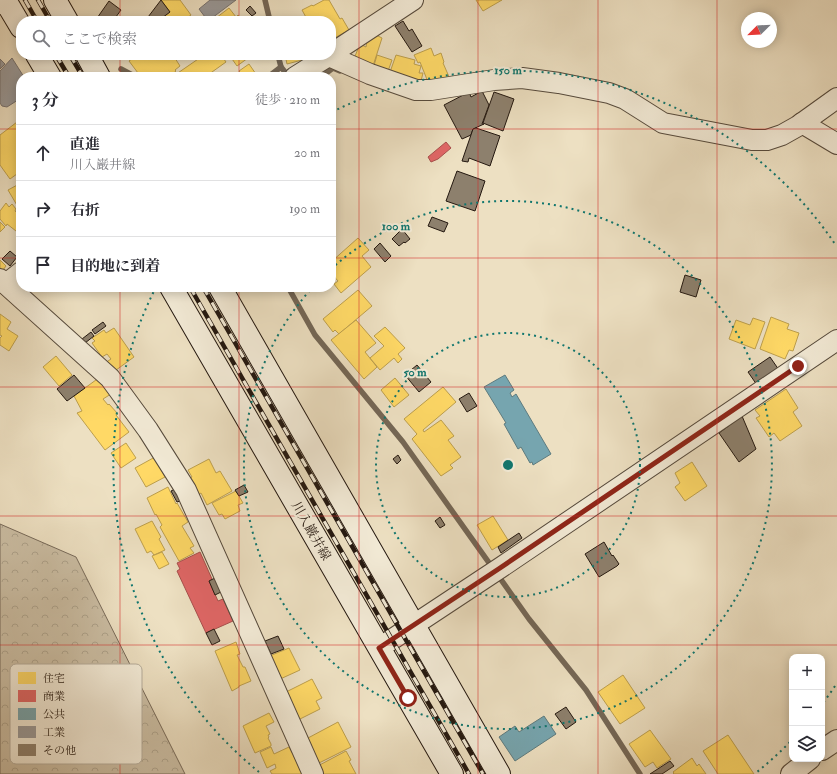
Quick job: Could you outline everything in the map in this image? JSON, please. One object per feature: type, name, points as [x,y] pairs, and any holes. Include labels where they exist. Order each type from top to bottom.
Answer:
[{"type":"main road","points":[[5,0],[16,19]]},
{"type":"main road","points":[[55,0],[64,16]]},
{"type":"main road","points":[[40,60],[47,72]]},
{"type":"main road","points":[[90,60],[96,72]]},
{"type":"main road","name":"川入巌井線","points":[[174,292],[452,774]]},
{"type":"main road","points":[[223,292],[499,774]]},
{"type":"street","points":[[336,51],[413,0]]},
{"type":"street","points":[[336,58],[370,74],[416,90],[431,90],[494,80],[522,78],[580,87],[625,98],[663,123],[752,140],[768,140],[806,126],[837,98]]},
{"type":"street","points":[[303,72],[322,60]]},
{"type":"street","points":[[806,126],[837,144]]},
{"type":"street","points":[[23,292],[110,378],[148,430],[186,490],[313,774]]},
{"type":"street","points":[[379,648],[495,572],[837,340]]},
{"type":"street","points":[[825,748],[837,740]]},
{"type":"street","points":[[791,774],[806,762]]},
{"type":"green space","points":[[0,524],[76,557],[130,664],[10,664],[10,764],[142,764],[142,688],[185,774],[0,774]]},
{"type":"building: 住宅","points":[[161,0],[180,0],[191,15],[165,16],[170,12]]},
{"type":"building: 住宅","points":[[324,0],[329,0],[340,19],[342,18],[349,30],[336,37],[336,16],[305,16],[302,10],[312,5],[313,6]]},
{"type":"building: 住宅","points":[[476,0],[502,0],[483,11]]},
{"type":"building: 住宅","points":[[229,8],[235,16],[219,16]]},
{"type":"building: 住宅","points":[[374,34],[382,38],[373,66],[353,61],[360,44],[366,47],[367,41]]},
{"type":"building: 住宅","points":[[431,48],[434,56],[441,53],[443,63],[450,79],[430,87],[420,62],[418,63],[414,55]]},
{"type":"building: 住宅","points":[[377,55],[392,60],[387,74],[373,69]]},
{"type":"building: 住宅","points":[[396,55],[415,60],[414,64],[421,66],[419,73],[423,73],[420,85],[389,75]]},
{"type":"building: 住宅","points":[[176,60],[180,66],[175,72],[137,72],[129,61]]},
{"type":"building: 住宅","points":[[197,60],[225,60],[226,62],[212,72],[179,72]]},
{"type":"building: 住宅","points":[[233,60],[245,60],[237,66]]},
{"type":"building: 住宅","points":[[286,60],[302,60],[287,64]]},
{"type":"building: 住宅","points":[[249,64],[255,72],[240,72]]},
{"type":"building: 住宅","points":[[16,123],[16,175],[10,179],[0,165],[0,135]]},
{"type":"building: 住宅","points":[[16,186],[16,204],[8,190]]},
{"type":"building: 住宅","points":[[6,203],[9,207],[12,204],[16,209],[16,231],[7,224],[6,226],[0,219],[0,211]]},
{"type":"building: 住宅","points":[[0,222],[5,227],[0,232]]},
{"type":"building: 住宅","points":[[358,238],[369,250],[362,256],[371,267],[341,293],[336,287],[336,282],[338,281],[336,279],[336,258]]},
{"type":"building: 住宅","points":[[0,260],[6,266],[3,270],[0,268]]},
{"type":"building: 住宅","points":[[358,290],[372,306],[339,334],[335,330],[333,332],[323,319]]},
{"type":"building: 住宅","points":[[0,314],[11,322],[7,329],[18,336],[9,351],[0,345],[0,338],[2,336],[0,335]]},
{"type":"building: 住宅","points":[[771,317],[789,324],[787,329],[799,333],[793,351],[789,350],[785,359],[760,349]]},
{"type":"building: 住宅","points":[[753,318],[765,322],[755,349],[729,339],[736,320],[750,325]]},
{"type":"building: 住宅","points":[[356,320],[376,343],[365,352],[377,367],[364,379],[331,340]]},
{"type":"building: 住宅","points":[[385,327],[405,348],[398,354],[402,359],[398,363],[394,358],[380,370],[370,358],[384,346],[374,336]]},
{"type":"building: 住宅","points":[[114,328],[134,357],[112,373],[105,363],[111,359],[107,354],[102,357],[92,343],[95,341],[92,338],[104,330],[106,333]]},
{"type":"building: 住宅","points":[[56,356],[72,375],[59,386],[43,367]]},
{"type":"building: 住宅","points":[[100,377],[111,394],[103,399],[118,414],[116,415],[129,432],[105,450],[77,413],[82,411],[74,396]]},
{"type":"building: 住宅","points":[[395,378],[409,395],[394,407],[381,390]]},
{"type":"building: 住宅","points":[[443,387],[456,402],[423,430],[424,432],[441,420],[454,436],[448,440],[461,457],[450,465],[453,468],[441,476],[412,439],[417,434],[404,419]]},
{"type":"building: 住宅","points":[[786,389],[798,408],[793,412],[802,426],[780,441],[774,433],[769,437],[756,418],[760,416],[755,410]]},
{"type":"building: 住宅","points":[[126,443],[136,458],[121,468],[111,453]]},
{"type":"building: 住宅","points":[[155,457],[165,477],[146,487],[135,468]]},
{"type":"building: 住宅","points":[[209,459],[216,473],[220,471],[232,491],[207,505],[201,493],[194,497],[186,481],[192,477],[188,470]]},
{"type":"building: 住宅","points":[[692,462],[707,486],[685,501],[675,487],[680,483],[675,473]]},
{"type":"building: 住宅","points":[[168,487],[176,504],[177,503],[188,522],[182,526],[194,546],[190,548],[194,553],[179,561],[160,527],[162,525],[156,514],[155,515],[147,498]]},
{"type":"building: 住宅","points":[[236,491],[243,503],[238,505],[240,511],[225,519],[222,514],[219,515],[212,503]]},
{"type":"building: 住宅","points":[[493,516],[508,540],[492,550],[477,525]]},
{"type":"building: 住宅","points":[[152,521],[161,537],[159,539],[165,550],[154,555],[151,551],[147,553],[135,529]]},
{"type":"building: 住宅","points":[[162,552],[169,564],[159,569],[152,556]]},
{"type":"building: 住宅","points":[[236,642],[240,654],[237,655],[243,667],[245,667],[251,681],[232,691],[215,651]]},
{"type":"building: 住宅","points":[[289,648],[300,670],[278,680],[267,657]]},
{"type":"building: 住宅","points":[[623,675],[645,708],[620,724],[598,692]]},
{"type":"building: 住宅","points":[[312,679],[322,698],[316,701],[320,709],[298,720],[284,693]]},
{"type":"building: 住宅","points":[[269,713],[274,722],[266,726],[270,734],[268,735],[268,738],[271,746],[255,753],[243,726]]},
{"type":"building: 住宅","points":[[338,722],[351,747],[317,764],[308,738]]},
{"type":"building: 住宅","points":[[650,730],[671,759],[657,768],[653,762],[645,767],[629,744]]},
{"type":"building: 住宅","points":[[728,735],[754,774],[718,774],[703,751]]},
{"type":"building: 住宅","points":[[271,747],[274,754],[289,747],[292,753],[294,752],[305,774],[272,774],[270,771],[276,768],[275,764],[267,768],[260,752]]},
{"type":"building: 住宅","points":[[346,751],[351,760],[349,761],[356,774],[318,774],[314,768]]},
{"type":"building: 住宅","points":[[692,758],[697,766],[699,764],[706,774],[673,774],[673,772]]},
{"type":"building: 商業","points":[[446,142],[451,148],[438,159],[431,162],[428,157]]},
{"type":"building: 商業","points":[[200,552],[212,579],[209,581],[218,601],[223,599],[233,621],[206,633],[177,571],[180,569],[177,563]]},
{"type":"building: 公共","points":[[326,67],[329,71],[328,72],[318,72]]},
{"type":"building: 公共","points":[[505,375],[514,390],[510,393],[512,397],[516,394],[551,454],[533,465],[532,462],[530,463],[521,447],[518,449],[504,424],[506,423],[484,387]]},
{"type":"building: 公共","points":[[544,716],[556,734],[515,761],[499,737],[515,726],[519,732]]},
{"type":"building: 工業","points":[[210,0],[236,0],[215,16],[204,16],[199,9]]},
{"type":"building: 工業","points":[[12,58],[21,72],[16,72],[16,101],[7,107],[2,106],[0,103],[0,71]]},
{"type":"building: 工業","points":[[0,59],[5,64],[0,69]]},
{"type":"building: その他","points":[[161,0],[170,12],[165,16],[149,16]]},
{"type":"building: その他","points":[[109,1],[121,10],[117,16],[98,16]]},
{"type":"building: その他","points":[[250,6],[256,13],[252,16],[246,10]]},
{"type":"building: その他","points":[[403,21],[409,31],[412,29],[422,46],[412,52],[395,26]]},
{"type":"building: その他","points":[[482,91],[489,105],[482,124],[484,124],[473,129],[471,135],[462,139],[444,105],[469,92],[471,97]]},
{"type":"building: その他","points":[[494,92],[514,99],[503,131],[483,123]]},
{"type":"building: その他","points":[[476,128],[500,136],[490,166],[469,158],[468,162],[462,161],[473,129]]},
{"type":"building: その他","points":[[457,171],[485,181],[475,211],[446,201]]},
{"type":"building: その他","points":[[432,217],[448,223],[444,232],[428,226]]},
{"type":"building: その他","points":[[402,229],[410,239],[399,246],[392,239]]},
{"type":"building: その他","points":[[380,243],[391,256],[385,262],[374,249]]},
{"type":"building: その他","points":[[10,251],[16,256],[10,266],[2,259]]},
{"type":"building: その他","points":[[685,275],[701,280],[696,297],[680,292]]},
{"type":"building: その他","points":[[103,322],[106,326],[95,334],[92,330]]},
{"type":"building: その他","points":[[91,332],[94,336],[85,343],[82,339]]},
{"type":"building: その他","points":[[770,357],[779,370],[757,385],[748,372]]},
{"type":"building: その他","points":[[417,365],[431,382],[419,392],[405,375]]},
{"type":"building: その他","points":[[74,375],[85,388],[67,401],[57,389]]},
{"type":"building: その他","points":[[469,393],[477,406],[467,412],[459,399]]},
{"type":"building: その他","points":[[742,416],[756,449],[739,462],[719,433]]},
{"type":"building: その他","points":[[398,455],[401,460],[397,464],[393,459]]},
{"type":"building: その他","points":[[244,485],[248,492],[239,496],[235,490]]},
{"type":"building: その他","points":[[177,488],[183,500],[177,502],[171,491]]},
{"type":"building: その他","points":[[440,517],[445,525],[440,528],[435,521]]},
{"type":"building: その他","points":[[519,533],[522,538],[501,553],[498,547]]},
{"type":"building: その他","points":[[604,542],[612,556],[613,555],[619,564],[599,577],[585,554]]},
{"type":"building: その他","points":[[217,577],[223,591],[215,595],[209,581]]},
{"type":"building: その他","points":[[214,629],[220,641],[212,645],[206,633]]},
{"type":"building: その他","points":[[278,636],[284,649],[271,654],[265,641]]},
{"type":"building: その他","points":[[566,707],[576,722],[566,729],[555,714]]},
{"type":"building: その他","points":[[670,761],[674,766],[662,774],[650,774]]},
{"type":"waterway","points":[[265,0],[269,16]]},
{"type":"waterway","points":[[279,60],[281,67]]},
{"type":"waterway","points":[[274,72],[281,67],[285,72]]},
{"type":"waterway","points":[[328,72],[333,68],[340,71]]},
{"type":"waterway","points":[[121,69],[127,72]]},
{"type":"waterway","points":[[291,292],[315,335],[403,442],[529,619],[586,690],[640,774]]},
{"type":"railway","points":[[25,0],[34,16]]},
{"type":"railway","points":[[38,0],[47,16]]},
{"type":"railway","points":[[59,60],[66,72]]},
{"type":"railway","points":[[73,60],[80,72]]},
{"type":"railway","points":[[193,292],[469,774]]},
{"type":"railway","points":[[206,292],[483,774]]},
{"type":"route","points":[[408,698],[379,648],[414,626],[798,366]]}]
